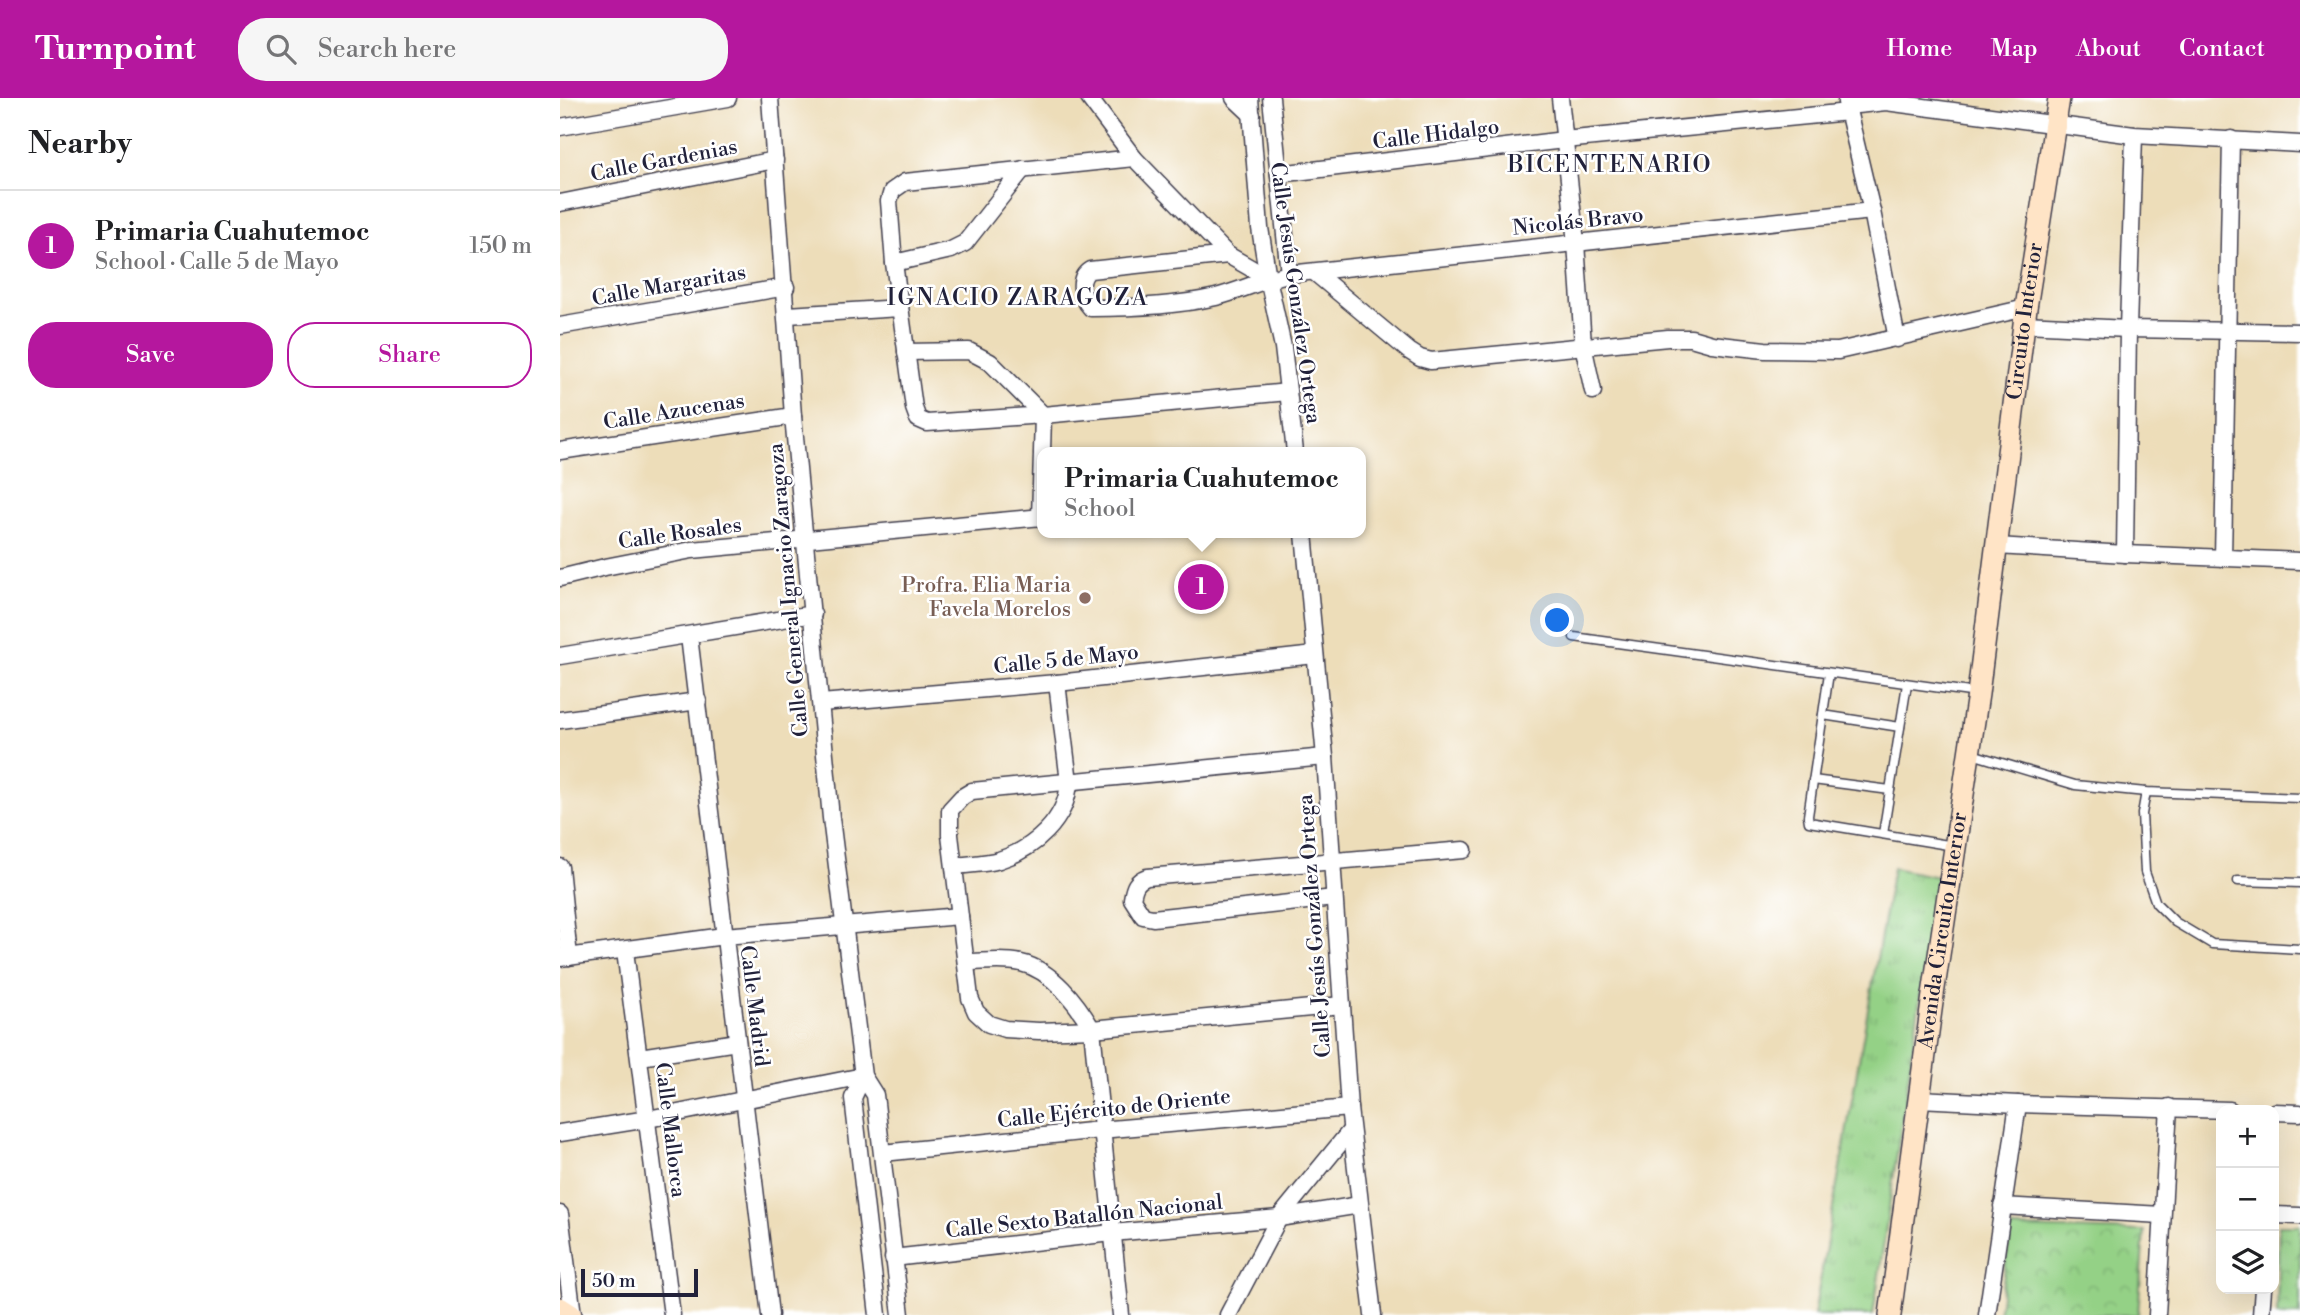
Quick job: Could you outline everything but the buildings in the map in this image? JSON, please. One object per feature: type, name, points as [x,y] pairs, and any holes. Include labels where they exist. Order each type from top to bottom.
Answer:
[{"type":"main road","name":"Circuito Interior","points":[[1997,546],[2025,316],[2059,98]]},
{"type":"main road","name":"Avenida Circuito Interior","points":[[1890,1315],[1997,546]]},
{"type":"main road","points":[[560,1308],[572,1315]]},
{"type":"street","points":[[560,127],[728,98]]},
{"type":"street","name":"Calle General Ignacio Zaragoza","points":[[771,98],[793,415],[843,925],[863,1076],[875,1095],[901,1315]]},
{"type":"street","points":[[1089,98],[1134,159],[1228,255],[1268,278]]},
{"type":"street","points":[[1234,98],[1251,106]]},
{"type":"street","name":"Calle Jesús González Ortega","points":[[1271,98],[1289,274]]},
{"type":"street","points":[[1560,98],[1576,243],[1583,345],[1593,391]]},
{"type":"street","name":"Calle Hidalgo","points":[[1279,174],[1886,102],[2134,135],[2300,144]]},
{"type":"street","points":[[1847,105],[1872,211],[1897,339]]},
{"type":"street","name":"Calle Jesús González Ortega","points":[[1251,106],[1260,228],[1279,324],[1294,447]]},
{"type":"street","points":[[2125,554],[2134,135]]},
{"type":"street","points":[[2223,558],[2231,139]]},
{"type":"street","points":[[1134,159],[905,182],[892,191],[889,201],[894,262],[918,419],[927,423],[1043,415],[1288,392]]},
{"type":"street","name":"Calle Gardenias","points":[[560,203],[775,160]]},
{"type":"street","points":[[894,262],[951,250],[965,243],[1023,169]]},
{"type":"street","name":"Nicolás Bravo","points":[[1228,255],[1090,270],[1082,276],[1081,282],[1087,304],[1094,308],[1185,302],[1235,292],[1268,278],[1289,274],[1872,211]]},
{"type":"street","points":[[1314,272],[1420,358],[1444,361],[1583,345],[1679,338],[1765,350],[1838,351],[2025,316],[2128,329],[2300,332]]},
{"type":"street","name":"Calle Margaritas","points":[[560,326],[786,287]]},
{"type":"street","points":[[788,315],[900,308]]},
{"type":"street","points":[[906,352],[969,351],[990,362],[1043,415],[1042,447]]},
{"type":"street","name":"Calle Azucenas","points":[[560,451],[793,415]]},
{"type":"street","name":"Calle Rosales","points":[[560,578],[692,551],[1037,518]]},
{"type":"street","name":"Calle Jesús González Ortega","points":[[1304,538],[1325,757],[1349,1108],[1373,1315]]},
{"type":"street","points":[[1997,546],[2300,561]]},
{"type":"street","points":[[560,656],[813,614]]},
{"type":"street","name":"Calle Madrid","points":[[689,636],[770,1315]]},
{"type":"street","name":"Calle 5 de Mayo","points":[[821,703],[1057,682],[1315,654]]},
{"type":"street","points":[[955,866],[999,860],[1021,850],[1061,816],[1069,796],[1069,782],[1057,682]]},
{"type":"street","points":[[560,720],[698,701]]},
{"type":"street","points":[[1325,757],[972,791],[953,805],[949,817],[970,998],[976,1012],[989,1024],[1005,1029],[1039,1031],[1092,1029],[1342,1005]]},
{"type":"street","points":[[1334,898],[1153,918],[1143,916],[1132,899],[1134,887],[1140,879],[1147,877],[1464,850]]},
{"type":"street","points":[[560,867],[564,958],[724,936],[960,916]]},
{"type":"street","name":"Calle Mallorca","points":[[625,951],[672,1315]]},
{"type":"street","points":[[967,962],[1021,963],[1039,970],[1074,1002],[1092,1029],[1100,1130],[1121,1315]]},
{"type":"street","points":[[640,1057],[737,1042]]},
{"type":"street","points":[[560,1133],[648,1119],[863,1076]]},
{"type":"street","name":"Calle General Ignacio Zaragoza","points":[[863,1076],[853,1098],[878,1315]]},
{"type":"street","points":[[1919,1099],[2216,1109]]},
{"type":"street","points":[[1987,1315],[2018,1104]]},
{"type":"street","points":[[2157,1315],[2169,1107]]},
{"type":"street","name":"Calle Ejército de Oriente","points":[[883,1153],[1349,1108]]},
{"type":"street","points":[[2279,1112],[2300,1113]]},
{"type":"street","points":[[1228,1315],[1279,1218],[1351,1130]]},
{"type":"street","points":[[865,1202],[887,1199]]},
{"type":"street","name":"Calle Sexto Batallón Nacional","points":[[893,1258],[1112,1233],[1279,1218],[1360,1205]]},
{"type":"street","points":[[2002,1206],[2162,1215]]},
{"type":"street","points":[[560,1213],[572,1315]]},
{"type":"street","points":[[2279,1215],[2300,1216]]},
{"type":"street","points":[[874,1282],[895,1279]]},
{"type":"street","points":[[2261,1315],[2263,1294]]},
{"type":"lane","points":[[1574,637],[1978,694]]},
{"type":"lane","points":[[1829,673],[1809,822],[1956,846]]},
{"type":"lane","points":[[1883,834],[1907,684]]},
{"type":"lane","points":[[1823,715],[1900,727]]},
{"type":"lane","points":[[1970,753],[2075,785],[2146,792],[2300,798]]},
{"type":"lane","points":[[1813,780],[1890,790]]},
{"type":"lane","points":[[2146,792],[2142,814],[2145,872],[2156,903],[2175,922],[2212,944],[2300,948]]},
{"type":"lane","points":[[2238,881],[2300,883]]},
{"type":"green space","points":[[1893,868],[1938,877],[1873,1315],[1814,1315]]},
{"type":"green space","points":[[2279,1225],[2300,1225],[2300,1315],[2277,1315]]},
{"type":"green space","points":[[2011,1228],[2144,1231],[2138,1315],[1998,1315]]},
{"type":"place","name":"Primaria Cuahutemoc","points":[[1201,587]]},
{"type":"place","name":"Profra. Elia Maria Favela Morelos","points":[[1085,598]]},
{"type":"district","name":"BICENTENARIO","points":[[1610,165]]},
{"type":"district","name":"IGNACIO ZARAGOZA","points":[[1018,298]]}]
